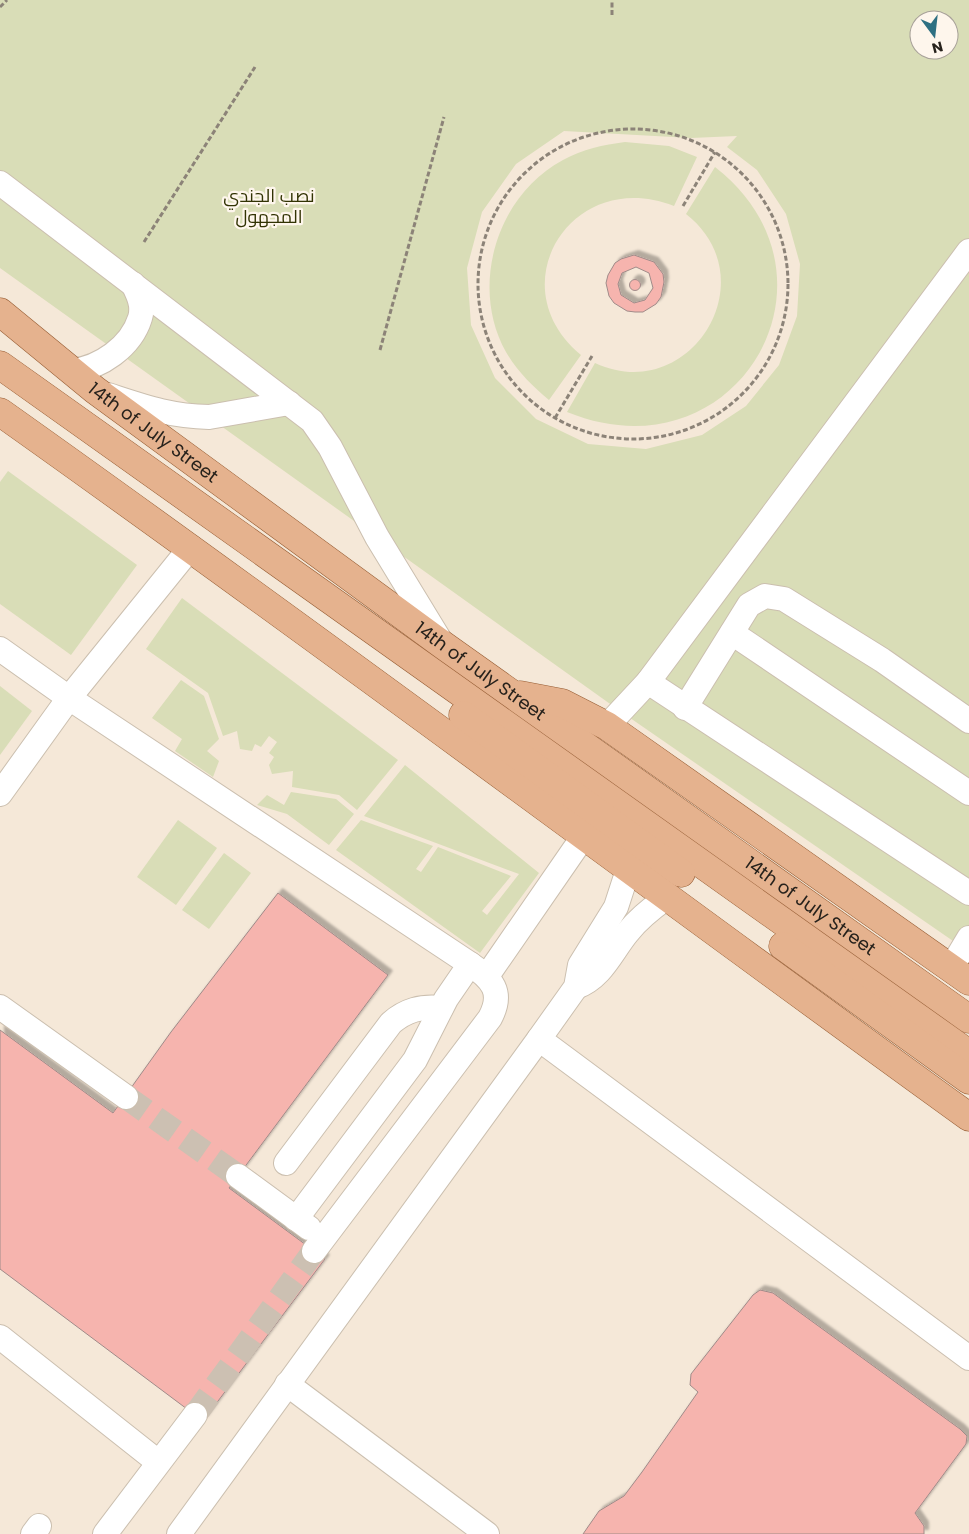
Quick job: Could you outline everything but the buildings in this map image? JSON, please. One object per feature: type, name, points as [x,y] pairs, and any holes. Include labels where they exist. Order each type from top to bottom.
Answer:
[{"type":"main road","name":"14th of July Street","points":[[0,312],[95,390],[443,644],[969,1019]]},
{"type":"main road","name":"14th of July Street","points":[[0,365],[566,766],[776,919],[969,1054]]},
{"type":"main road","points":[[0,412],[190,547],[666,898],[969,1117]]},
{"type":"main road","points":[[351,613],[359,629],[386,660],[969,1080]]},
{"type":"main road","points":[[511,693],[562,703],[608,726],[960,974]]},
{"type":"lane","points":[[0,183],[312,421],[320,430],[376,537],[443,644]]},
{"type":"lane","points":[[608,726],[648,682],[969,251]]},
{"type":"lane","points":[[72,371],[86,370],[110,357],[135,329],[141,317],[141,305],[133,284]]},
{"type":"lane","points":[[95,390],[163,414],[198,417],[209,417],[289,403]]},
{"type":"lane","points":[[0,794],[68,698],[190,547]]},
{"type":"lane","points":[[686,708],[749,604],[765,596],[784,598],[882,660],[969,721]]},
{"type":"lane","points":[[732,633],[969,793]]},
{"type":"lane","points":[[0,649],[68,698],[479,970],[492,983],[496,1001],[490,1018],[318,1244],[296,1220],[238,1176]]},
{"type":"lane","points":[[648,682],[969,894]]},
{"type":"lane","points":[[296,1220],[415,1060],[442,1008],[479,970],[583,837]]},
{"type":"lane","points":[[179,1534],[576,987],[580,965],[616,907],[628,870]]},
{"type":"lane","points":[[576,987],[597,975],[636,923],[666,898]]},
{"type":"lane","points":[[960,974],[969,938]]},
{"type":"lane","points":[[0,1007],[126,1097]]},
{"type":"lane","points":[[286,1163],[391,1023],[409,1010],[442,1008]]},
{"type":"lane","points":[[538,1039],[969,1358]]},
{"type":"lane","points":[[0,1337],[158,1462]]},
{"type":"lane","points":[[288,1384],[486,1534]]},
{"type":"lane","points":[[105,1534],[195,1415]]},
{"type":"path","points":[[0,7],[7,0]]},
{"type":"path","points":[[612,0],[612,15]]},
{"type":"path","points":[[144,242],[255,67]]},
{"type":"path","points":[[380,350],[444,117]]},
{"type":"path","points":[[618,135],[589,133],[533,163],[499,203],[480,251],[477,303],[492,353],[523,395],[566,425],[616,439],[668,436],[716,416],[749,389],[773,355],[787,316],[790,274],[782,233],[763,196],[735,165],[691,138],[654,136]]},
{"type":"path","points":[[682,206],[715,152]]},
{"type":"path","points":[[555,418],[592,356]]},
{"type":"green space","name":"نصب الجندي المجهول","points":[[0,0],[969,0],[969,952],[620,711],[0,268]],"holes":[[[564,131],[691,138],[737,136],[727,147],[757,170],[786,214],[800,264],[797,316],[779,365],[746,406],[702,435],[646,449],[588,444],[536,419],[495,378],[471,325],[467,268],[482,212],[516,164]]]},
{"type":"green space","points":[[625,142],[669,146],[697,157],[674,206],[637,198],[605,203],[578,217],[558,240],[547,267],[546,297],[557,327],[581,355],[549,400],[515,366],[506,352],[495,326],[490,299],[490,271],[496,244],[506,219],[521,195],[540,176],[563,160],[578,153],[601,146]]},
{"type":"green space","points":[[715,167],[756,212],[775,261],[775,311],[757,357],[725,394],[681,418],[628,426],[567,412],[595,363],[630,372],[661,367],[687,352],[707,329],[719,301],[720,271],[710,241],[686,214]]},
{"type":"green space","points":[[8,471],[137,565],[71,655],[0,604],[0,482]]},
{"type":"green space","points":[[182,598],[398,760],[357,810],[339,795],[292,787],[293,771],[272,774],[269,765],[274,757],[269,753],[277,742],[269,736],[261,747],[255,744],[252,751],[240,749],[237,731],[223,736],[208,693],[146,649]]},
{"type":"green space","points":[[181,680],[204,696],[219,739],[207,751],[219,761],[213,777],[175,751],[182,739],[152,718]]},
{"type":"green space","points":[[0,686],[32,711],[0,755]]},
{"type":"green space","points":[[405,765],[539,873],[480,953],[336,850],[361,820],[433,846],[416,869],[421,872],[438,847],[511,876],[482,911],[487,915],[519,874],[364,816]]},
{"type":"green space","points":[[291,792],[336,799],[354,814],[329,845],[287,814],[257,805],[267,795],[284,805]]},
{"type":"green space","points":[[178,820],[217,848],[176,905],[137,877]]},
{"type":"green space","points":[[224,853],[251,873],[209,929],[182,910]]},
{"type":"tunnel","points":[[126,1097],[238,1176]]},
{"type":"tunnel","points":[[195,1415],[314,1251]]}]
